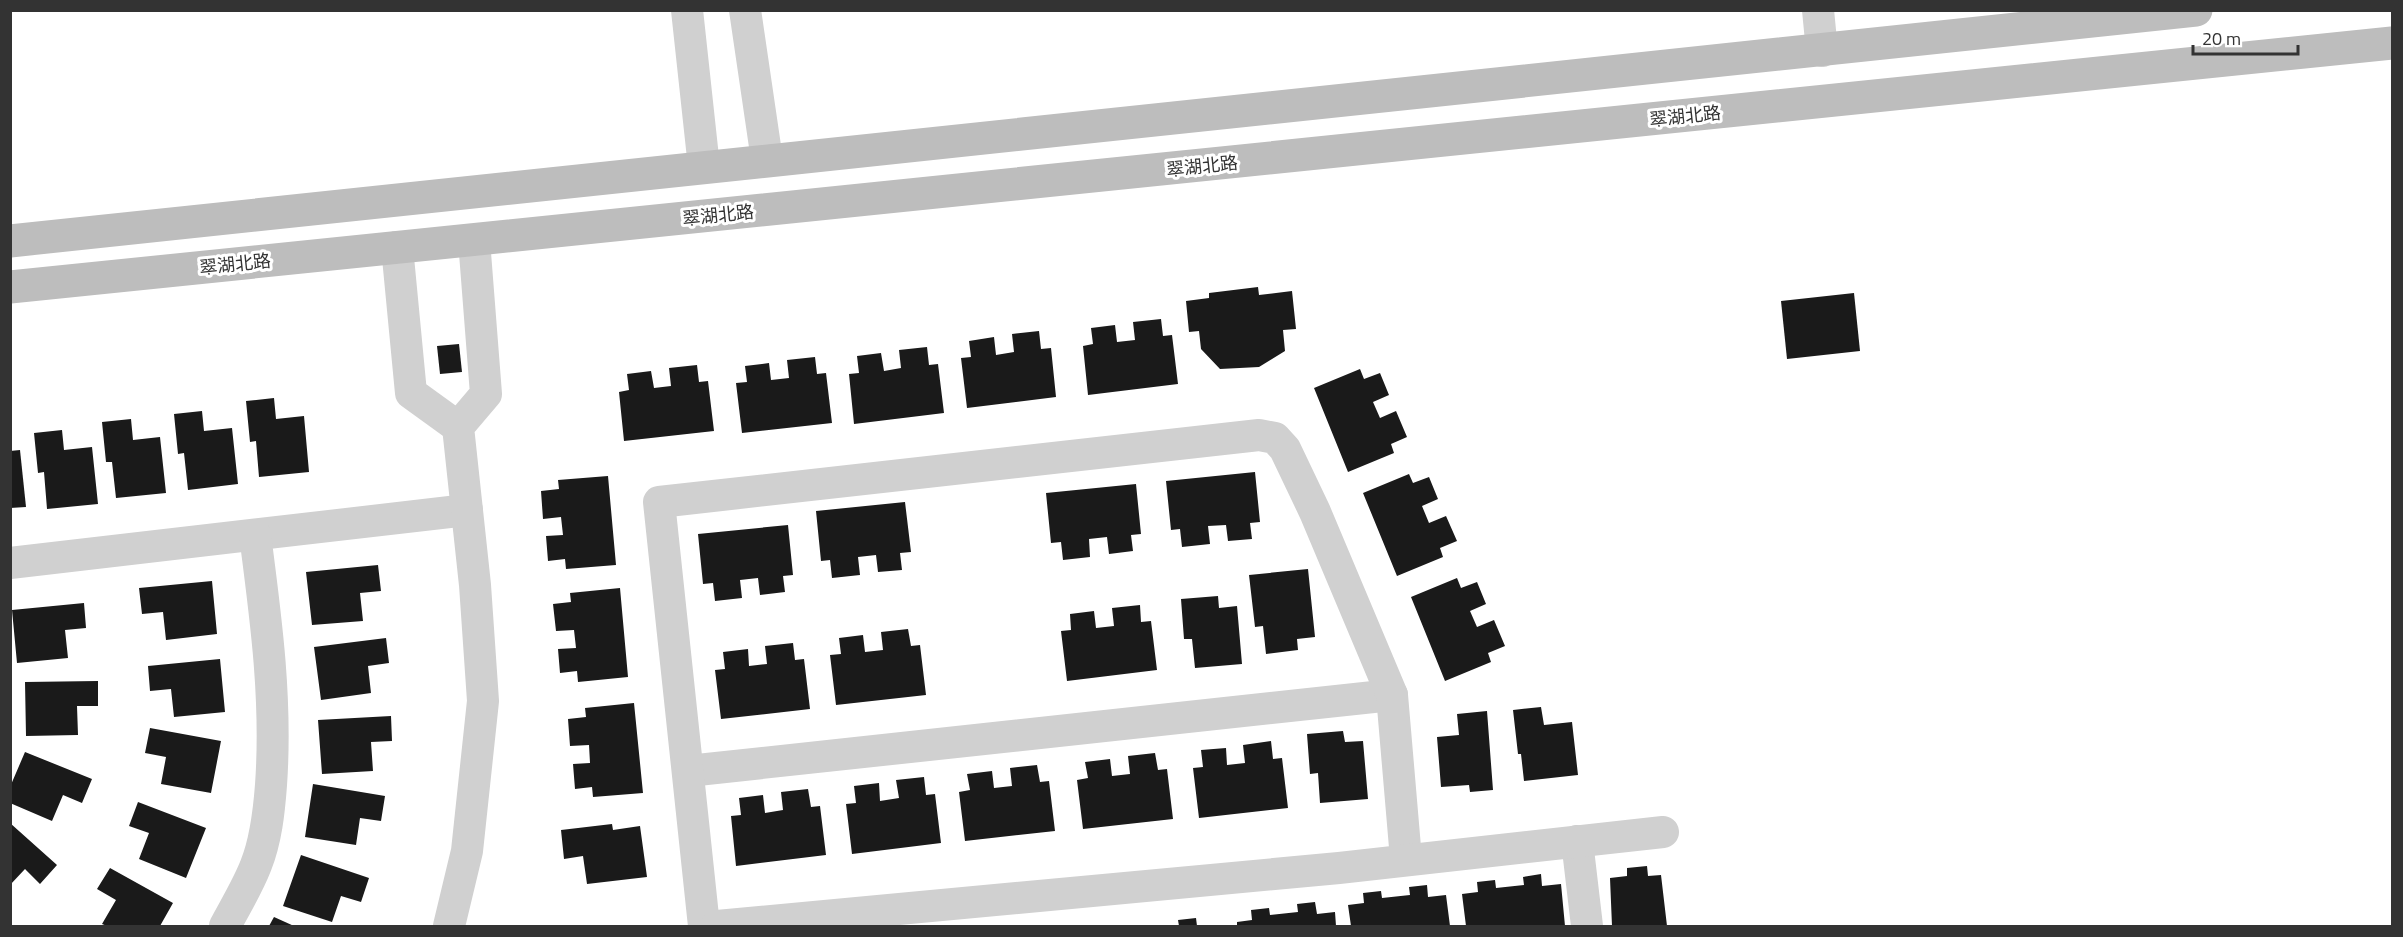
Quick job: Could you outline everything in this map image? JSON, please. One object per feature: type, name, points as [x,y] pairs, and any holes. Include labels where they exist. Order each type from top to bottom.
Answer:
[{"type":"street","points":[[687,10],[704,167]]},
{"type":"street","points":[[745,10],[767,160]]},
{"type":"street","points":[[1818,10],[1822,51]]},
{"type":"street","points":[[10,241],[2196,10]]},
{"type":"street","name":"翠湖北路","points":[[10,287],[2392,44]]},
{"type":"street","points":[[449,927],[467,851],[483,701],[458,427],[486,394],[474,240]]},
{"type":"street","points":[[397,247],[411,393],[458,427]]},
{"type":"street","points":[[704,927],[659,502],[1259,435],[1275,438],[1285,449],[1315,512],[1392,695],[1406,859]]},
{"type":"street","points":[[10,562],[467,510]]},
{"type":"street","points":[[225,927],[256,865],[268,817],[274,739],[268,631],[255,535]]},
{"type":"street","points":[[688,771],[1392,695]]},
{"type":"street","points":[[717,927],[1327,869],[1663,832]]},
{"type":"street","points":[[1577,841],[1587,927]]},
{"type":"building","points":[[1258,287],[1259,295],[1292,291],[1296,329],[1283,330],[1285,351],[1259,367],[1220,369],[1201,349],[1199,331],[1189,332],[1186,301],[1209,298],[1209,293]]},
{"type":"building","points":[[1854,293],[1860,351],[1787,359],[1781,301]]},
{"type":"building","points":[[1161,319],[1163,336],[1172,335],[1178,384],[1088,395],[1083,346],[1093,344],[1091,328],[1115,325],[1117,342],[1135,340],[1133,322]]},
{"type":"building","points":[[1039,331],[1041,349],[1051,348],[1056,397],[967,408],[961,358],[971,357],[969,341],[994,337],[996,355],[1014,352],[1012,334]]},
{"type":"building","points":[[459,344],[462,372],[440,374],[437,346]]},
{"type":"building","points":[[927,347],[929,365],[938,364],[944,413],[854,424],[849,374],[859,373],[857,356],[881,353],[884,371],[901,368],[899,350]]},
{"type":"building","points":[[815,357],[817,374],[826,373],[832,423],[742,433],[736,383],[747,382],[745,366],[769,363],[771,380],[789,378],[787,360]]},
{"type":"building","points":[[697,365],[699,382],[708,381],[714,431],[624,441],[619,392],[629,390],[627,374],[651,371],[654,388],[671,386],[669,368]]},
{"type":"building","points":[[1360,369],[1364,379],[1380,373],[1389,395],[1373,402],[1380,418],[1396,411],[1407,437],[1391,444],[1394,453],[1348,472],[1314,388]]},
{"type":"building","points":[[274,398],[276,419],[304,416],[309,472],[259,477],[256,441],[250,442],[246,401]]},
{"type":"building","points":[[202,411],[204,431],[232,428],[238,484],[188,490],[184,453],[178,454],[174,414]]},
{"type":"building","points":[[131,419],[133,440],[160,437],[166,493],[116,498],[112,462],[106,462],[102,422]]},
{"type":"building","points":[[62,430],[64,450],[92,447],[98,504],[47,509],[44,472],[38,473],[34,433]]},
{"type":"building","points":[[20,450],[26,507],[10,508],[10,451]]},
{"type":"building","points":[[1255,472],[1260,522],[1250,523],[1252,539],[1228,541],[1226,525],[1208,526],[1210,544],[1182,547],[1180,529],[1171,530],[1166,481]]},
{"type":"building","points":[[1409,474],[1413,483],[1429,477],[1438,499],[1422,506],[1429,523],[1446,516],[1457,541],[1440,548],[1443,557],[1397,576],[1363,493]]},
{"type":"building","points":[[608,476],[616,565],[566,569],[565,559],[548,561],[546,536],[563,535],[561,517],[543,519],[541,491],[559,489],[558,480]]},
{"type":"building","points":[[1136,484],[1141,534],[1131,535],[1133,551],[1109,554],[1107,537],[1089,539],[1090,557],[1063,560],[1061,542],[1051,543],[1046,493]]},
{"type":"building","points":[[905,502],[911,552],[900,553],[902,570],[878,572],[876,555],[858,557],[860,575],[832,578],[830,560],[821,561],[816,511]]},
{"type":"building","points":[[788,525],[793,575],[783,576],[785,592],[760,595],[758,578],[740,580],[742,598],[715,601],[713,583],[703,584],[698,534]]},
{"type":"building","points":[[378,565],[381,591],[360,593],[363,621],[312,625],[306,572]]},
{"type":"building","points":[[1308,569],[1315,637],[1297,639],[1298,650],[1266,654],[1263,626],[1255,627],[1249,575]]},
{"type":"building","points":[[1457,578],[1461,588],[1477,582],[1486,604],[1470,611],[1477,627],[1494,620],[1505,646],[1488,653],[1491,662],[1445,681],[1411,597]]},
{"type":"building","points":[[212,581],[217,634],[166,640],[163,612],[142,614],[139,588]]},
{"type":"building","points":[[620,588],[628,677],[578,682],[577,671],[560,673],[558,649],[576,648],[574,630],[556,631],[553,604],[571,602],[570,593]]},
{"type":"building","points":[[1218,596],[1219,608],[1237,606],[1242,664],[1195,668],[1192,639],[1184,639],[1181,599]]},
{"type":"building","points":[[84,603],[86,628],[65,630],[68,658],[17,663],[12,610]]},
{"type":"building","points":[[1140,605],[1141,622],[1151,621],[1157,670],[1067,681],[1061,631],[1071,630],[1070,614],[1094,611],[1096,628],[1114,626],[1112,608]]},
{"type":"building","points":[[908,629],[911,646],[920,645],[926,695],[836,705],[830,655],[841,654],[839,638],[863,635],[865,652],[883,650],[881,632]]},
{"type":"building","points":[[386,638],[389,663],[368,666],[371,693],[321,700],[314,647]]},
{"type":"building","points":[[793,643],[795,660],[804,659],[810,709],[721,719],[715,670],[725,669],[723,652],[748,649],[749,666],[767,664],[765,646]]},
{"type":"building","points":[[220,659],[225,712],[174,717],[171,689],[150,691],[148,666]]},
{"type":"building","points":[[98,681],[98,706],[77,706],[78,735],[26,736],[25,682]]},
{"type":"building","points":[[634,703],[643,793],[593,797],[592,787],[575,789],[573,764],[590,763],[589,745],[570,746],[568,719],[586,717],[585,708]]},
{"type":"building","points":[[1541,707],[1544,725],[1572,722],[1578,775],[1524,781],[1513,710]]},
{"type":"building","points":[[1487,711],[1493,790],[1470,792],[1469,785],[1441,787],[1437,737],[1459,735],[1457,714]]},
{"type":"building","points":[[391,716],[392,741],[371,742],[373,771],[322,774],[318,720]]},
{"type":"building","points":[[150,728],[221,741],[211,793],[161,784],[166,757],[145,753]]},
{"type":"building","points":[[1343,731],[1345,742],[1363,741],[1368,799],[1320,803],[1318,773],[1310,774],[1307,734]]},
{"type":"building","points":[[1271,741],[1273,759],[1282,758],[1288,808],[1199,818],[1193,768],[1203,767],[1201,750],[1226,748],[1227,765],[1245,763],[1243,745]]},
{"type":"building","points":[[25,752],[92,779],[82,803],[63,795],[52,821],[10,803],[10,787]]},
{"type":"building","points":[[1155,753],[1158,770],[1167,769],[1173,819],[1083,829],[1077,780],[1088,778],[1085,762],[1110,759],[1112,776],[1130,774],[1128,756]]},
{"type":"building","points":[[1037,765],[1040,782],[1049,781],[1055,831],[965,841],[959,792],[970,790],[967,774],[992,771],[994,788],[1012,786],[1010,768]]},
{"type":"building","points":[[924,777],[926,795],[935,794],[941,843],[852,854],[846,804],[856,803],[854,786],[879,783],[880,801],[899,798],[896,780]]},
{"type":"building","points":[[313,784],[385,796],[381,821],[360,818],[356,845],[305,837]]},
{"type":"building","points":[[808,789],[811,807],[820,806],[826,855],[736,866],[731,816],[741,815],[739,798],[763,795],[765,813],[783,810],[781,792]]},
{"type":"building","points":[[138,802],[206,828],[186,878],[139,859],[149,833],[129,826]]},
{"type":"building","points":[[10,823],[57,865],[40,884],[25,869],[10,885]]},
{"type":"building","points":[[612,824],[613,830],[640,826],[647,877],[587,884],[583,856],[564,859],[561,830]]},
{"type":"building","points":[[301,855],[369,878],[361,902],[341,896],[332,922],[283,906]]},
{"type":"building","points":[[1647,866],[1648,876],[1661,875],[1667,926],[1612,926],[1610,878],[1627,876],[1627,868]]},
{"type":"building","points":[[110,868],[173,903],[160,926],[107,926],[102,924],[116,900],[97,889]]},
{"type":"building","points":[[1541,874],[1542,886],[1561,884],[1565,926],[1466,926],[1462,894],[1478,892],[1477,882],[1495,880],[1496,888],[1524,885],[1523,877]]},
{"type":"building","points":[[1427,885],[1428,897],[1446,895],[1450,926],[1351,926],[1348,905],[1364,903],[1363,893],[1381,891],[1382,898],[1410,895],[1409,887]]},
{"type":"building","points":[[1315,902],[1317,914],[1335,912],[1336,926],[1237,926],[1237,922],[1252,920],[1251,910],[1269,908],[1270,915],[1298,912],[1297,904]]},
{"type":"building","points":[[274,917],[294,926],[269,926]]},
{"type":"building","points":[[1196,918],[1197,926],[1179,926],[1178,920]]}]
